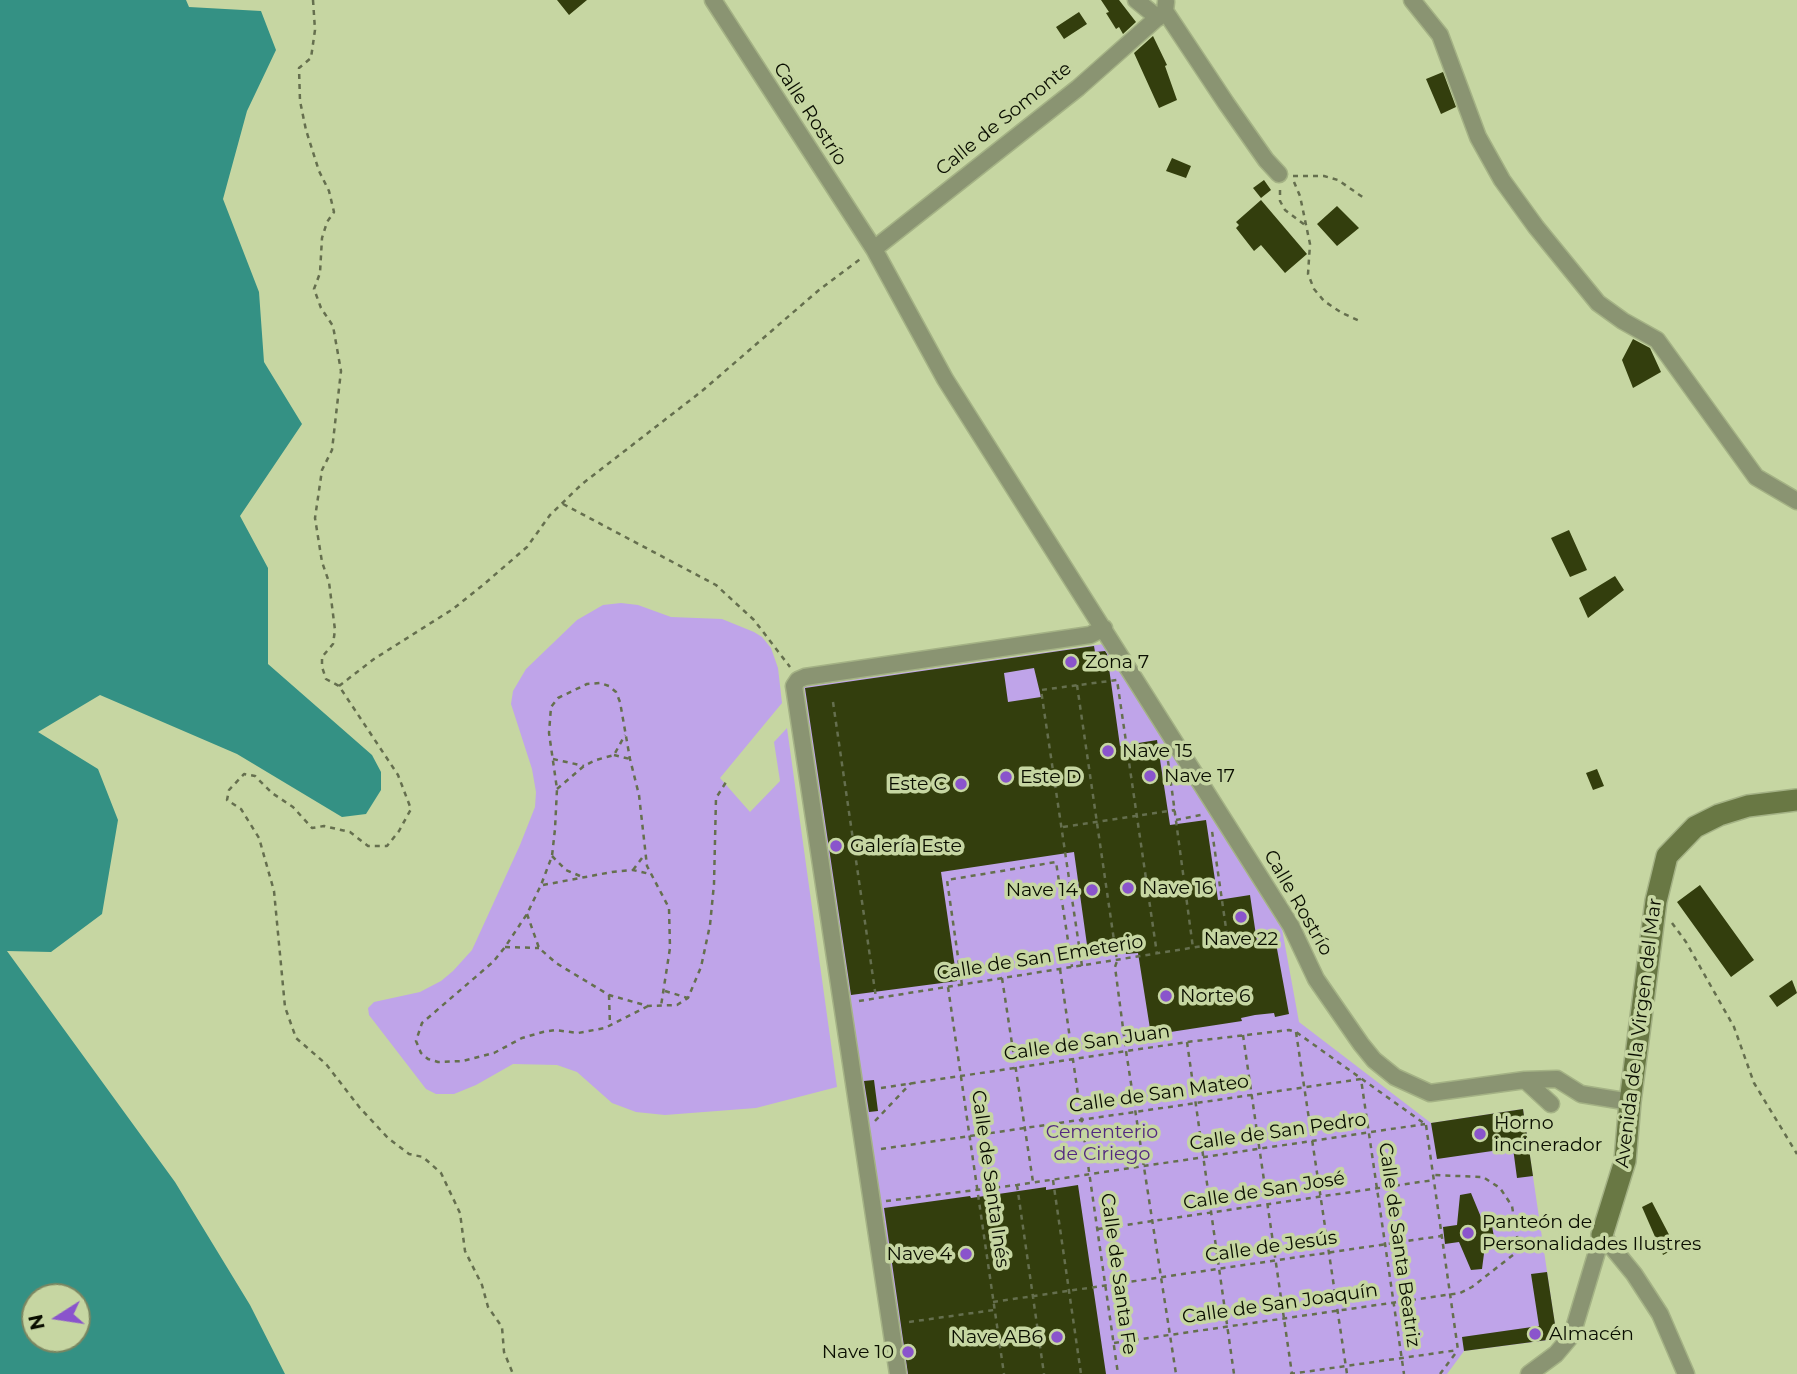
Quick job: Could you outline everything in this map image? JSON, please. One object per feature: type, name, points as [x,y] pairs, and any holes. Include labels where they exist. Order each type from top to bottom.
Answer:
[{"type":"main road","name":"Avenida de la Virgen del Mar","points":[[1602,1235],[1625,1161],[1656,901],[1667,856],[1695,827],[1719,815],[1748,806],[1797,800]]},
{"type":"street","name":"Calle Rostrío","points":[[713,0],[874,249],[944,379],[1291,926],[1316,979],[1349,1030],[1374,1060],[1395,1077],[1430,1093],[1525,1080],[1557,1079],[1581,1094],[1630,1102]]},
{"type":"street","points":[[1136,0],[1163,10],[1266,160],[1279,174]]},
{"type":"street","points":[[1412,0],[1440,35],[1478,136],[1502,180],[1563,261],[1598,303],[1657,340],[1756,477],[1797,501]]},
{"type":"street","name":"Calle de Somonte","points":[[874,249],[1040,119],[1163,10]]},
{"type":"street","points":[[898,1374],[794,686],[798,680],[805,677],[1090,635],[1104,628]]},
{"type":"street","points":[[1525,1080],[1551,1104]]},
{"type":"street","points":[[1602,1235],[1634,1274],[1660,1314],[1686,1374]]},
{"type":"street","name":"Avenida de la Virgen del Mar","points":[[1529,1374],[1556,1354],[1572,1335],[1602,1235]]},
{"type":"path","points":[[313,0],[316,17],[311,58],[299,68],[300,101],[306,130],[334,212],[327,222],[322,238],[320,273],[314,289],[321,308],[333,326],[341,372],[332,450],[322,470],[315,518],[322,562],[329,582],[335,630],[333,644],[322,657],[322,667],[326,679],[339,686],[398,775],[411,809],[387,846],[368,846],[351,832],[339,828],[312,828],[293,807],[272,793],[255,776],[244,774],[229,790],[227,800],[241,809],[259,838],[274,891],[285,1007],[296,1038],[326,1064],[360,1108],[388,1138],[409,1154],[423,1157],[441,1173],[460,1213],[465,1251],[482,1285],[488,1307],[502,1327],[504,1352],[513,1374]]},
{"type":"path","points":[[1279,174],[1280,201],[1284,210],[1305,225]]},
{"type":"path","points":[[1362,322],[1324,301],[1314,289],[1308,274],[1310,244],[1297,186],[1289,177],[1324,176],[1353,188],[1364,198]]},
{"type":"path","points":[[339,686],[374,659],[453,609],[483,585],[527,547],[562,503],[626,448],[712,383],[819,290],[874,249]]},
{"type":"path","points":[[562,503],[716,585],[754,620],[792,670]]},
{"type":"path","points":[[1082,966],[1041,690],[1117,680],[1157,954]]},
{"type":"path","points":[[648,1006],[610,1026],[578,1033],[542,1032],[523,1038],[494,1053],[463,1061],[438,1062],[428,1059],[421,1053],[416,1041],[422,1023],[493,962],[527,914],[552,856],[557,789],[549,733],[551,707],[558,698],[572,689],[600,683],[616,692],[620,702],[639,794],[645,854],[650,874],[669,908],[670,948],[661,1006]]},
{"type":"path","points":[[1077,685],[1117,961],[1115,967],[1126,1051],[1176,1374]]},
{"type":"path","points":[[833,702],[876,998]]},
{"type":"path","points":[[614,755],[626,733]]},
{"type":"path","points":[[557,789],[584,766],[596,760],[614,755],[630,759]]},
{"type":"path","points":[[552,759],[584,766]]},
{"type":"path","points":[[1168,761],[1193,948]]},
{"type":"path","points":[[527,914],[539,948],[556,963],[609,995],[648,1006],[677,1005],[688,998],[701,967],[710,925],[716,798],[728,779]]},
{"type":"path","points":[[1063,827],[1175,810]]},
{"type":"path","points":[[1177,820],[1204,815]]},
{"type":"path","name":"Calle de San Emeterio","points":[[857,1002],[1228,942],[1212,828]]},
{"type":"path","points":[[632,870],[645,854]]},
{"type":"path","points":[[552,856],[566,870],[580,876]]},
{"type":"path","points":[[962,985],[947,880],[1056,862],[1072,967]]},
{"type":"path","points":[[541,885],[580,876],[632,870],[650,874]]},
{"type":"path","points":[[1656,901],[1686,942],[1734,1027],[1754,1083],[1797,1154]]},
{"type":"path","points":[[505,947],[539,948]]},
{"type":"path","name":"Calle de Santa Fe","points":[[1060,969],[1118,1374]]},
{"type":"path","points":[[1002,978],[1033,1182]]},
{"type":"path","name":"Calle de Santa Inés","points":[[948,987],[1003,1374]]},
{"type":"path","points":[[665,991],[688,998]]},
{"type":"path","points":[[609,995],[610,1026]]},
{"type":"path","name":"Calle de San Juan","points":[[881,1087],[1187,1042],[1289,1030],[1296,1032]]},
{"type":"path","points":[[1296,1032],[1426,1124],[1458,1350],[1440,1374]]},
{"type":"path","points":[[1296,1032],[1347,1374]]},
{"type":"path","points":[[1242,1035],[1292,1374],[1458,1350]]},
{"type":"path","points":[[1187,1042],[1234,1374]]},
{"type":"path","name":"Calle de San Mateo","points":[[877,1149],[1361,1079]]},
{"type":"path","name":"Calle de Santa Beatriz","points":[[1361,1079],[1404,1374]]},
{"type":"path","points":[[873,1122],[911,1083]]},
{"type":"path","name":"Calle de San Pedro","points":[[884,1202],[1017,1185],[1426,1124]]},
{"type":"path","points":[[1433,1175],[1483,1177],[1500,1188],[1512,1206],[1516,1227],[1559,1217]]},
{"type":"path","points":[[1053,1179],[1081,1374]]},
{"type":"path","name":"Calle de San José","points":[[1098,1229],[1434,1180]]},
{"type":"path","points":[[1017,1185],[1044,1374]]},
{"type":"path","name":"Calle de San Joaquín","points":[[1114,1343],[1460,1293],[1472,1287],[1513,1255],[1518,1242],[1516,1227]]},
{"type":"path","name":"Calle de Jesús","points":[[993,1302],[1441,1236]]},
{"type":"path","points":[[909,1322],[994,1310]]},
{"type":"green space","points":[[603,605],[638,605],[671,617],[722,619],[754,632],[771,648],[778,668],[782,703],[720,778],[750,812],[780,781],[774,742],[787,728],[837,1087],[756,1108],[665,1115],[636,1112],[612,1103],[577,1072],[557,1065],[513,1064],[454,1094],[436,1094],[426,1089],[369,1015],[368,1008],[374,1002],[420,992],[441,981],[472,950],[535,807],[536,792],[532,769],[511,704],[513,691],[526,669],[577,620]]},
{"type":"green space","name":"Cementerio de Ciriego","points":[[1104,644],[1282,929],[1299,1022],[1431,1123],[1523,1109],[1557,1339],[1464,1351],[1447,1374],[903,1374],[804,687]]},
{"type":"water","points":[[0,0],[186,0],[189,7],[261,11],[276,50],[247,111],[223,199],[259,292],[264,362],[302,424],[240,516],[268,568],[268,664],[372,755],[381,772],[381,790],[366,814],[342,817],[237,754],[100,695],[38,732],[98,769],[118,820],[102,914],[51,952],[7,951],[175,1182],[250,1305],[285,1374],[0,1374]]},
{"type":"building","points":[[557,0],[587,0],[569,15]]},
{"type":"building","points":[[1101,0],[1119,0],[1136,22],[1123,34],[1119,27],[1116,29]]},
{"type":"building","points":[[1079,12],[1087,24],[1064,39],[1056,27]]},
{"type":"building","points":[[1153,36],[1167,65],[1165,66],[1177,100],[1159,108],[1134,53]]},
{"type":"building","points":[[1443,72],[1456,107],[1441,114],[1426,79]]},
{"type":"building","points":[[1172,158],[1191,166],[1186,178],[1166,171]]},
{"type":"building","points":[[1264,180],[1271,190],[1261,198],[1253,188]]},
{"type":"building","points":[[1261,200],[1307,254],[1285,273],[1261,245],[1254,251],[1236,228],[1239,225],[1236,222]]},
{"type":"building","points":[[1337,206],[1359,228],[1337,246],[1317,224]]},
{"type":"building","points":[[1633,339],[1650,348],[1661,372],[1633,388],[1622,360]]},
{"type":"building","points":[[1569,530],[1587,570],[1570,577],[1551,538]]},
{"type":"building","points":[[1615,576],[1624,590],[1588,618],[1579,598]]},
{"type":"building","points":[[1094,646],[1095,652],[1105,651],[1120,746],[1157,740],[1170,825],[1206,820],[1218,900],[1250,895],[1257,942],[1275,938],[1289,1014],[1275,1017],[1274,1013],[1255,1015],[1241,1018],[1242,1021],[1151,1035],[1138,953],[1126,954],[1124,947],[1088,952],[1074,852],[941,872],[957,981],[851,995],[805,688]],"holes":[[[1034,668],[1041,697],[1008,702],[1004,673]]]},
{"type":"building","points":[[1597,769],[1604,786],[1593,790],[1586,773]]},
{"type":"building","points":[[1700,885],[1754,960],[1731,977],[1677,902]]},
{"type":"building","points":[[1792,980],[1797,993],[1777,1007],[1769,996]]},
{"type":"building","points":[[874,1080],[878,1111],[869,1112],[864,1081]]},
{"type":"building","name":"Horno incinerador","points":[[1523,1109],[1533,1176],[1517,1178],[1513,1148],[1437,1159],[1431,1123]]},
{"type":"building","points":[[1078,1185],[1106,1374],[908,1374],[884,1208]]},
{"type":"building","name":"Panteón de Personalidades Ilustres","points":[[1471,1193],[1483,1222],[1491,1220],[1494,1237],[1486,1238],[1482,1269],[1471,1270],[1459,1242],[1445,1244],[1443,1227],[1457,1225],[1460,1195]]},
{"type":"building","points":[[1652,1202],[1676,1248],[1663,1255],[1642,1207]]},
{"type":"building","points":[[1547,1272],[1557,1337],[1555,1339],[1464,1351],[1462,1337],[1539,1326],[1531,1274]]},
{"type":"place","name":"Zona 7","points":[[1071,662]]},
{"type":"place","name":"Nave 15","points":[[1108,751]]},
{"type":"place","name":"Nave 17","points":[[1150,776]]},
{"type":"place","name":"Este D","points":[[1006,777]]},
{"type":"place","name":"Este C","points":[[961,784]]},
{"type":"place","name":"Galería Este","points":[[836,846]]},
{"type":"place","name":"Nave 16","points":[[1128,888]]},
{"type":"place","name":"Nave 14","points":[[1092,890]]},
{"type":"place","name":"Nave 22","points":[[1241,917]]},
{"type":"place","name":"Norte 6","points":[[1166,996]]},
{"type":"place","name":"Horno incinerador","points":[[1480,1134]]},
{"type":"place","name":"Panteón de Personalidades Ilustres","points":[[1468,1233]]},
{"type":"place","name":"Nave 4","points":[[966,1254]]},
{"type":"place","name":"Almacén","points":[[1535,1334]]},
{"type":"place","name":"Nave AB6","points":[[1057,1337]]},
{"type":"place","name":"Nave 10","points":[[908,1352]]}]
